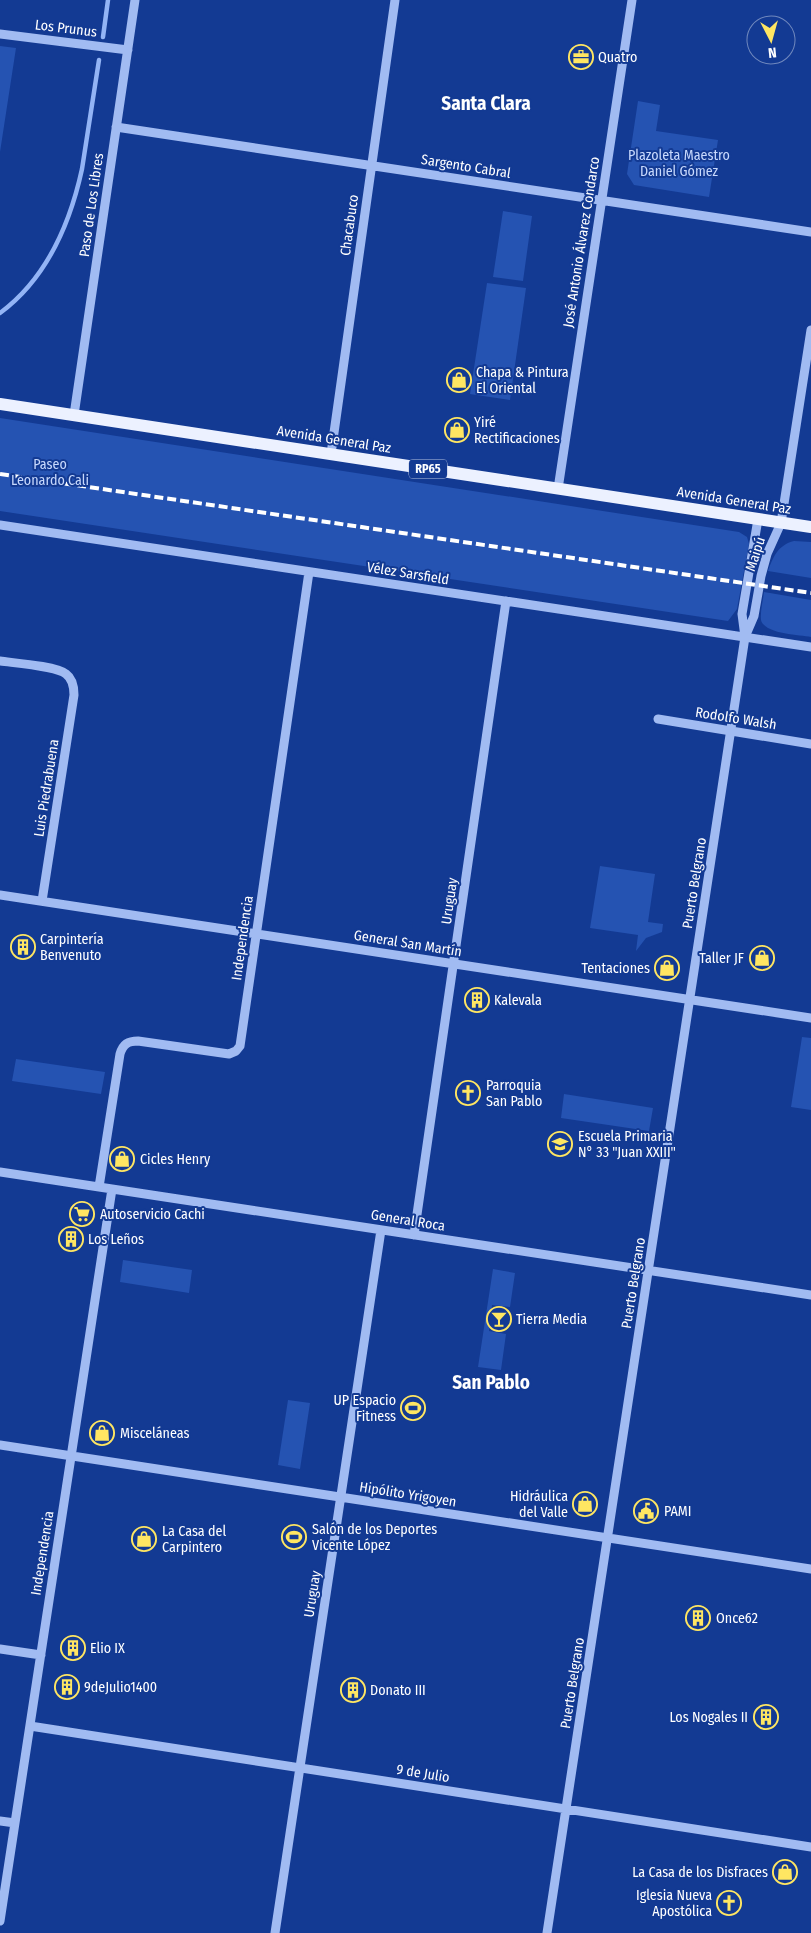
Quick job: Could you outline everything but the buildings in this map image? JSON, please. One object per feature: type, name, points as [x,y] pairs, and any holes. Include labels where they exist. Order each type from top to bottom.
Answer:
[{"type":"main road","name":"Avenida General Paz","points":[[0,404],[811,527]]},
{"type":"street","name":"Paso de Los Libres","points":[[74,415],[135,0]]},
{"type":"street","name":"Chacabuco","points":[[331,454],[395,0]]},
{"type":"street","name":"José Antonio Álvarez Condarco","points":[[558,489],[632,0]]},
{"type":"street","name":"Los Prunus","points":[[0,34],[128,50]]},
{"type":"street","name":"Sargento Cabral","points":[[116,127],[811,232]]},
{"type":"street","name":"Maipú","points":[[745,637],[754,616],[767,554],[782,523],[811,330]]},
{"type":"street","name":"Maipú","points":[[745,637],[742,614],[758,519]]},
{"type":"street","name":"Vélez Sarsfield","points":[[0,525],[811,647]]},
{"type":"street","name":"Independencia","points":[[99,1187],[122,1048],[126,1044],[135,1041],[226,1053],[236,1051],[241,1044],[309,572]]},
{"type":"street","name":"Uruguay","points":[[414,1235],[506,601]]},
{"type":"street","name":"Puerto Belgrano","points":[[547,1933],[745,637]]},
{"type":"street","name":"Luis Piedrabuena","points":[[0,661],[57,670],[67,674],[73,684],[74,695],[42,901]]},
{"type":"street","name":"Rodolfo Walsh","points":[[658,720],[811,744]]},
{"type":"street","name":"General San Martín","points":[[0,895],[811,1018]]},
{"type":"street","name":"General Roca","points":[[0,1172],[811,1295]]},
{"type":"street","name":"Independencia","points":[[0,1921],[112,1189]]},
{"type":"street","name":"Uruguay","points":[[275,1933],[381,1230]]},
{"type":"street","name":"Hipólito Yrigoyen","points":[[0,1445],[811,1569]]},
{"type":"street","points":[[0,1649],[41,1655]]},
{"type":"street","name":"9 de Julio","points":[[30,1726],[811,1847]]},
{"type":"street","points":[[0,1821],[15,1823]]},
{"type":"green space","points":[[0,46],[16,48],[0,152]]},
{"type":"green space","name":"Plazoleta Maestro Daniel Gómez","points":[[638,101],[660,105],[656,131],[718,140],[709,197],[634,185],[627,174]]},
{"type":"green space","points":[[503,211],[532,216],[523,281],[493,277]]},
{"type":"green space","points":[[487,283],[526,288],[510,400],[470,394]]},
{"type":"green space","name":"Paseo Leonardo Cali","points":[[0,418],[739,532],[747,537],[749,544],[737,609],[728,621],[0,511]]},
{"type":"green space","points":[[794,541],[811,542],[811,578],[768,571],[774,556],[780,549]]},
{"type":"green space","points":[[764,592],[811,600],[811,637],[775,631],[764,625],[761,620],[761,610]]},
{"type":"green space","points":[[600,866],[655,874],[648,922],[663,924],[662,932],[646,938],[636,951],[638,935],[590,928]]},
{"type":"green space","points":[[802,1037],[811,1038],[811,1110],[791,1107]]},
{"type":"green space","points":[[16,1059],[105,1072],[101,1094],[12,1081]]},
{"type":"green space","points":[[564,1094],[653,1108],[649,1131],[561,1118]]},
{"type":"green space","points":[[123,1260],[192,1270],[189,1293],[120,1282]]},
{"type":"green space","points":[[493,1269],[515,1273],[510,1307],[492,1305],[489,1331],[506,1334],[501,1370],[478,1367]]},
{"type":"green space","points":[[288,1400],[310,1403],[300,1469],[278,1465]]},
{"type":"waterway","points":[[103,37],[108,0]]},
{"type":"waterway","points":[[0,313],[31,284],[43,267],[54,249],[71,210],[82,169],[99,60]]},
{"type":"railway","points":[[0,474],[811,593]]},
{"type":"place","name":"Quatro","points":[[581,57]]},
{"type":"place","name":"Chapa & Pintura El Oriental","points":[[459,380]]},
{"type":"place","name":"Yiré Rectificaciones","points":[[457,430]]},
{"type":"place","name":"Carpintería Benvenuto","points":[[23,947]]},
{"type":"place","name":"Taller JF","points":[[762,958]]},
{"type":"place","name":"Tentaciones","points":[[667,968]]},
{"type":"place","name":"Kalevala","points":[[477,1000]]},
{"type":"place","name":"Parroquia San Pablo","points":[[468,1093]]},
{"type":"place","name":"Escuela Primaria N° 33 \"Juan XXIII\"","points":[[560,1144]]},
{"type":"place","name":"Cicles Henry","points":[[122,1159]]},
{"type":"place","name":"Autoservicio Cachi","points":[[82,1214]]},
{"type":"place","name":"Los Leños","points":[[71,1239]]},
{"type":"place","name":"Tierra Media","points":[[499,1319]]},
{"type":"place","name":"UP Espacio Fitness","points":[[413,1408]]},
{"type":"place","name":"Misceláneas","points":[[102,1433]]},
{"type":"place","name":"Hidráulica del Valle","points":[[585,1504]]},
{"type":"place","name":"PAMI","points":[[646,1511]]},
{"type":"place","name":"Salón de los Deportes Vicente López","points":[[294,1537]]},
{"type":"place","name":"La Casa del Carpintero","points":[[144,1539]]},
{"type":"place","name":"Once62","points":[[698,1618]]},
{"type":"place","name":"Elio IX","points":[[73,1648]]},
{"type":"place","name":"9deJulio1400","points":[[67,1687]]},
{"type":"place","name":"Donato III","points":[[353,1690]]},
{"type":"place","name":"Los Nogales II","points":[[766,1717]]},
{"type":"place","name":"La Casa de los Disfraces","points":[[785,1872]]},
{"type":"place","name":"Iglesia Nueva Apostólica","points":[[729,1903]]},
{"type":"district","name":"Santa Clara","points":[[486,103]]},
{"type":"district","name":"San Pablo","points":[[491,1382]]}]
